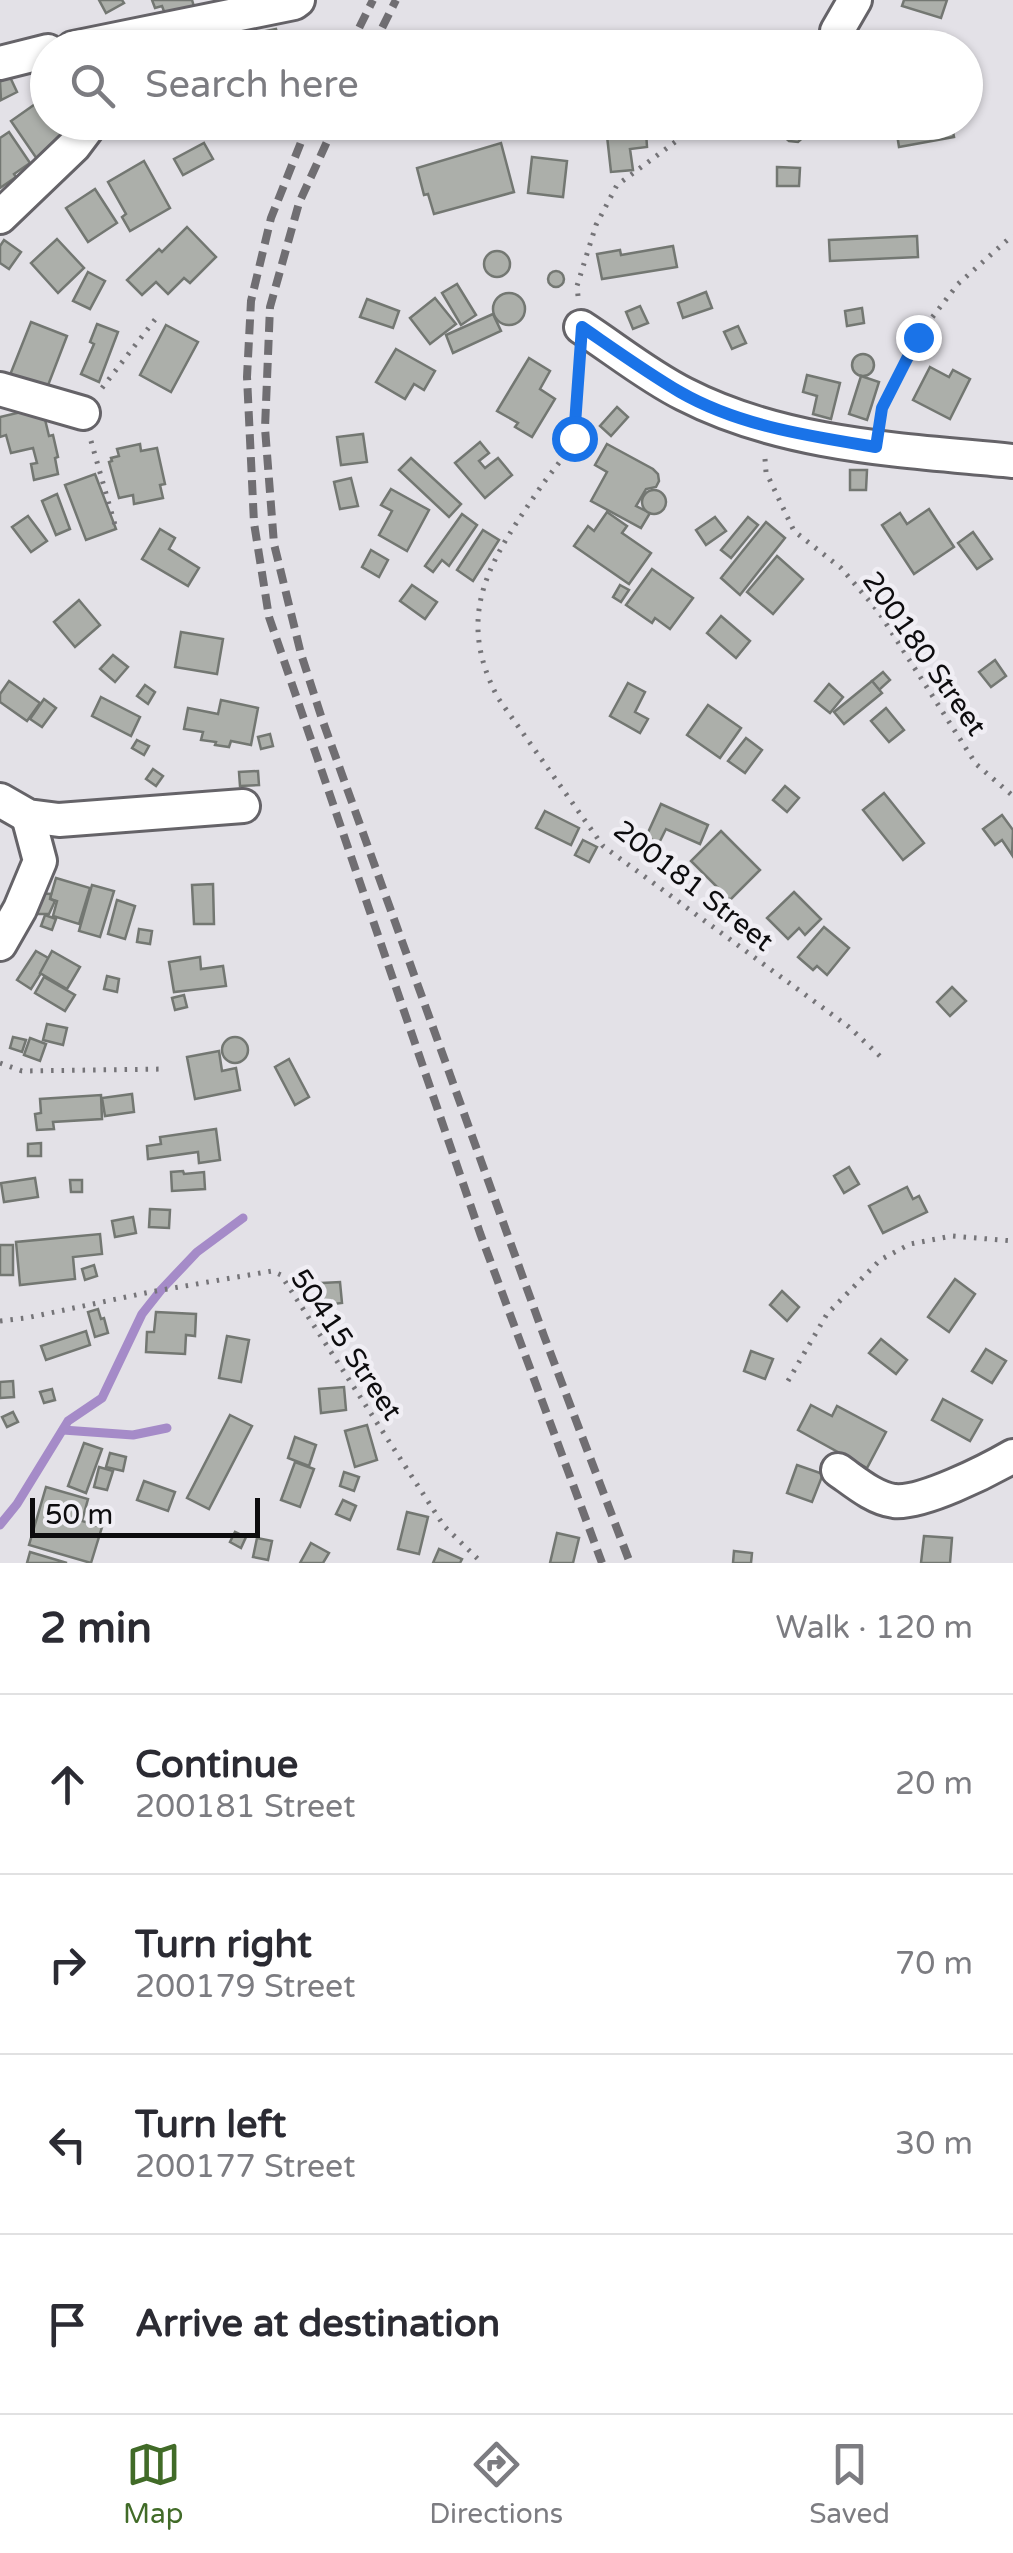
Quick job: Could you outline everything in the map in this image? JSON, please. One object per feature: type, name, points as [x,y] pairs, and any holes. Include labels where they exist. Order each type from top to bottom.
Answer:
[{"type":"street","points":[[167,30],[294,4],[298,0]]},
{"type":"street","points":[[839,30],[854,0]]},
{"type":"street","points":[[0,62],[30,55]]},
{"type":"street","points":[[0,217],[78,140]]},
{"type":"street","points":[[582,327],[682,393],[763,426],[876,447],[1013,461]]},
{"type":"street","points":[[0,389],[83,413]]},
{"type":"street","points":[[14,808],[59,820],[243,806]]},
{"type":"street","points":[[0,944],[40,861],[14,808]]},
{"type":"street","points":[[838,1470],[877,1496],[906,1500],[963,1482],[1013,1456]]},
{"type":"path","name":"200181 Street","points":[[678,140],[617,185],[596,225],[577,286],[582,327],[574,438],[501,545],[482,591],[477,635],[485,672],[498,698],[604,846],[849,1027],[884,1060]]},
{"type":"path","points":[[876,447],[882,408],[918,337],[958,284],[1013,235]]},
{"type":"path","name":"200180 Street","points":[[763,426],[766,472],[794,531],[841,568],[878,611],[976,764],[1013,796]]},
{"type":"path","points":[[0,1063],[22,1072],[166,1069]]},
{"type":"path","points":[[788,1381],[827,1314],[880,1260],[910,1244],[952,1236],[1013,1241]]},
{"type":"path","name":"50415 Street","points":[[0,1322],[254,1274],[282,1275],[444,1526],[482,1563]]},
{"type":"building","points":[[99,0],[122,0],[124,3],[106,13]]},
{"type":"building","points":[[152,0],[192,0],[195,10],[167,19],[162,6],[155,8]]},
{"type":"building","points":[[904,0],[947,0],[941,18],[902,6]]},
{"type":"building","points":[[10,77],[17,92],[1,100],[0,82]]},
{"type":"building","points":[[30,108],[30,140],[64,140],[37,159],[11,121]]},
{"type":"building","points":[[9,132],[30,163],[0,188],[0,138]]},
{"type":"building","points":[[607,140],[647,140],[647,147],[630,149],[633,170],[611,172]]},
{"type":"building","points":[[898,140],[938,140],[899,147]]},
{"type":"building","points":[[204,143],[213,159],[183,175],[174,159]]},
{"type":"building","points":[[501,143],[514,192],[434,214],[417,168]]},
{"type":"building","points":[[532,157],[567,161],[563,197],[528,193]]},
{"type":"building","points":[[144,161],[170,208],[130,231],[122,217],[126,214],[108,182]]},
{"type":"building","points":[[777,167],[800,168],[799,186],[777,186]]},
{"type":"building","points":[[95,189],[117,223],[88,242],[66,208]]},
{"type":"building","points":[[187,227],[216,257],[190,283],[184,278],[168,294],[156,282],[142,295],[127,280]]},
{"type":"building","points":[[917,236],[918,257],[830,261],[829,240]]},
{"type":"building","points":[[57,239],[84,268],[58,293],[31,263]]},
{"type":"building","points":[[4,240],[21,252],[9,269],[0,263]]},
{"type":"building","points":[[673,246],[677,267],[602,279],[597,254],[620,250],[621,255]]},
{"type":"building","points":[[497,251],[506,255],[510,264],[506,273],[497,277],[488,273],[484,264],[488,255]]},
{"type":"building","points":[[556,271],[564,279],[556,287],[548,279]]},
{"type":"building","points":[[88,272],[105,281],[90,309],[73,301]]},
{"type":"building","points":[[457,284],[476,315],[461,325],[442,293]]},
{"type":"building","points":[[706,292],[712,308],[683,318],[678,303]]},
{"type":"building","points":[[509,293],[520,298],[525,309],[520,320],[509,325],[498,320],[493,309],[498,298]]},
{"type":"building","points":[[435,298],[456,324],[430,344],[410,318]]},
{"type":"building","points":[[367,299],[399,311],[393,328],[360,317]]},
{"type":"building","points":[[640,306],[648,323],[633,329],[626,312]]},
{"type":"building","points":[[862,308],[864,323],[847,326],[845,311]]},
{"type":"building","points":[[493,314],[501,331],[453,353],[446,335]]},
{"type":"building","points":[[31,322],[67,336],[47,388],[10,375]]},
{"type":"building","points":[[97,324],[118,332],[99,382],[81,374],[94,344],[90,342]]},
{"type":"building","points":[[166,325],[198,342],[171,392],[140,375]]},
{"type":"building","points":[[738,326],[746,343],[732,349],[724,332]]},
{"type":"building","points":[[396,349],[435,371],[424,390],[414,384],[405,399],[376,382]]},
{"type":"building","points":[[859,354],[867,354],[874,365],[867,376],[859,376],[852,369],[852,361]]},
{"type":"building","points":[[529,358],[550,371],[540,389],[555,399],[532,437],[497,411]]},
{"type":"building","points":[[930,367],[949,377],[953,370],[970,379],[950,419],[913,400]]},
{"type":"building","points":[[807,375],[840,383],[831,419],[813,414],[817,396],[803,392]]},
{"type":"building","points":[[861,376],[879,382],[867,420],[849,414]]},
{"type":"building","points":[[42,407],[49,436],[53,435],[58,474],[34,480],[31,464],[37,463],[33,448],[11,453],[6,435],[0,437],[0,417]]},
{"type":"building","points":[[617,407],[628,417],[611,436],[600,426]]},
{"type":"building","points":[[363,434],[367,462],[341,465],[337,437]]},
{"type":"building","points":[[480,442],[489,453],[479,461],[485,468],[498,458],[512,475],[485,498],[455,463]]},
{"type":"building","points":[[140,444],[141,451],[157,448],[165,484],[160,485],[163,498],[134,504],[133,495],[119,498],[109,462],[119,456],[117,449]]},
{"type":"building","points":[[607,444],[658,474],[656,487],[646,489],[636,506],[650,513],[641,528],[591,501],[607,472],[595,465]]},
{"type":"building","points":[[411,458],[461,504],[449,517],[399,470]]},
{"type":"building","points":[[850,470],[867,470],[866,490],[850,490]]},
{"type":"building","points":[[95,474],[116,529],[86,540],[65,485]]},
{"type":"building","points":[[351,478],[358,506],[340,509],[334,482]]},
{"type":"building","points":[[391,489],[429,510],[407,551],[379,535],[392,511],[381,505]]},
{"type":"building","points":[[654,490],[666,502],[654,514],[642,502]]},
{"type":"building","points":[[57,494],[70,529],[56,535],[42,501]]},
{"type":"building","points":[[929,509],[954,547],[914,574],[882,525],[900,513],[907,524]]},
{"type":"building","points":[[607,512],[627,526],[622,533],[651,553],[629,584],[574,546],[588,526],[594,531]]},
{"type":"building","points":[[462,514],[477,525],[449,566],[442,560],[433,572],[425,566]]},
{"type":"building","points":[[28,516],[47,541],[31,552],[12,527]]},
{"type":"building","points":[[715,517],[726,531],[706,545],[696,530]]},
{"type":"building","points":[[748,517],[758,525],[731,558],[721,550]]},
{"type":"building","points":[[766,522],[785,538],[740,595],[721,578]]},
{"type":"building","points":[[160,529],[175,538],[169,549],[199,568],[188,586],[142,559]]},
{"type":"building","points":[[483,530],[499,540],[473,581],[457,570]]},
{"type":"building","points":[[973,532],[992,559],[977,569],[958,543]]},
{"type":"building","points":[[371,550],[388,560],[379,577],[362,567]]},
{"type":"building","points":[[777,556],[803,579],[773,614],[747,592]]},
{"type":"building","points":[[652,569],[693,598],[670,629],[655,618],[652,623],[626,605]]},
{"type":"building","points":[[412,585],[437,602],[425,619],[400,601]]},
{"type":"building","points":[[620,585],[629,590],[621,602],[613,597]]},
{"type":"building","points":[[79,600],[100,625],[75,647],[54,622]]},
{"type":"building","points":[[721,616],[750,641],[736,658],[707,633]]},
{"type":"building","points":[[181,632],[223,639],[217,674],[175,667]]},
{"type":"building","points":[[113,655],[128,667],[115,682],[100,669]]},
{"type":"building","points":[[995,660],[1006,676],[991,687],[979,672]]},
{"type":"building","points":[[883,672],[890,680],[879,690],[872,681]]},
{"type":"building","points":[[9,681],[40,703],[27,721],[0,702],[0,694]]},
{"type":"building","points":[[872,681],[882,693],[844,724],[834,712]]},
{"type":"building","points":[[628,683],[645,692],[635,712],[648,719],[640,733],[610,716]]},
{"type":"building","points":[[829,684],[843,697],[830,713],[815,701]]},
{"type":"building","points":[[145,685],[155,692],[148,704],[137,696]]},
{"type":"building","points":[[101,697],[140,717],[131,736],[92,716]]},
{"type":"building","points":[[44,699],[56,708],[42,727],[30,719]]},
{"type":"building","points":[[221,700],[258,708],[251,745],[231,741],[229,747],[215,745],[216,742],[201,740],[203,732],[184,729],[188,708],[218,714]]},
{"type":"building","points":[[708,705],[741,728],[720,758],[687,735]]},
{"type":"building","points":[[886,708],[904,730],[889,742],[871,721]]},
{"type":"building","points":[[270,734],[273,746],[261,749],[258,737]]},
{"type":"building","points":[[746,738],[762,750],[745,773],[728,761]]},
{"type":"building","points":[[137,740],[149,746],[144,755],[132,748]]},
{"type":"building","points":[[153,769],[163,776],[156,786],[146,779]]},
{"type":"building","points":[[258,771],[259,785],[240,786],[239,772]]},
{"type":"building","points":[[785,786],[799,798],[787,812],[773,800]]},
{"type":"building","points":[[884,793],[924,843],[903,860],[863,810]]},
{"type":"building","points":[[661,804],[708,825],[700,844],[666,829],[659,843],[646,837]]},
{"type":"building","points":[[545,811],[579,828],[571,845],[536,828]]},
{"type":"building","points":[[1002,815],[1013,830],[1012,855],[1002,840],[995,845],[983,829]]},
{"type":"building","points":[[721,831],[760,870],[730,900],[691,861]]},
{"type":"building","points":[[583,840],[597,847],[589,862],[575,855]]},
{"type":"building","points":[[56,878],[90,888],[79,924],[53,916],[57,901],[50,899]]},
{"type":"building","points":[[213,884],[214,924],[194,924],[192,885]]},
{"type":"building","points":[[92,885],[114,891],[100,937],[79,931]]},
{"type":"building","points":[[794,892],[821,919],[805,935],[799,928],[788,939],[767,918]]},
{"type":"building","points":[[35,893],[51,894],[50,899],[55,901],[49,914],[36,914],[31,904]]},
{"type":"building","points":[[117,900],[135,906],[125,939],[108,934]]},
{"type":"building","points":[[45,915],[56,919],[52,930],[41,926]]},
{"type":"building","points":[[824,927],[849,948],[827,975],[817,966],[813,970],[798,957]]},
{"type":"building","points":[[139,929],[152,931],[150,944],[137,942]]},
{"type":"building","points":[[36,951],[50,959],[31,989],[17,980]]},
{"type":"building","points":[[52,951],[80,967],[67,989],[40,973]]},
{"type":"building","points":[[200,957],[201,969],[223,966],[226,986],[174,992],[169,962]]},
{"type":"building","points":[[107,976],[119,979],[117,992],[104,989]]},
{"type":"building","points":[[44,977],[75,995],[65,1011],[35,993]]},
{"type":"building","points":[[952,987],[966,1001],[950,1016],[937,1002]]},
{"type":"building","points":[[184,995],[187,1007],[175,1010],[172,998]]},
{"type":"building","points":[[47,1024],[67,1028],[63,1045],[43,1040]]},
{"type":"building","points":[[13,1037],[26,1040],[22,1052],[10,1048]]},
{"type":"building","points":[[235,1037],[244,1041],[248,1050],[244,1059],[235,1063],[226,1059],[222,1050],[226,1041]]},
{"type":"building","points":[[30,1038],[46,1044],[40,1061],[24,1055]]},
{"type":"building","points":[[219,1051],[222,1071],[236,1068],[240,1090],[195,1099],[187,1057]]},
{"type":"building","points":[[289,1059],[309,1097],[295,1105],[275,1067]]},
{"type":"building","points":[[132,1094],[134,1112],[105,1116],[102,1098]]},
{"type":"building","points":[[101,1095],[102,1119],[53,1122],[54,1129],[37,1130],[35,1114],[41,1113],[40,1099]]},
{"type":"building","points":[[216,1129],[220,1160],[199,1163],[198,1152],[148,1159],[147,1146],[161,1144],[160,1137]]},
{"type":"building","points":[[41,1143],[41,1156],[28,1156],[28,1144]]},
{"type":"building","points":[[849,1167],[859,1184],[844,1193],[834,1176]]},
{"type":"building","points":[[171,1172],[204,1172],[205,1189],[172,1191]]},
{"type":"building","points":[[35,1178],[38,1197],[4,1202],[1,1183]]},
{"type":"building","points":[[70,1180],[82,1180],[82,1192],[71,1192]]},
{"type":"building","points":[[907,1187],[913,1199],[919,1196],[927,1212],[883,1233],[869,1206]]},
{"type":"building","points":[[150,1209],[170,1210],[169,1228],[149,1227]]},
{"type":"building","points":[[133,1217],[136,1233],[115,1237],[112,1221]]},
{"type":"building","points":[[100,1234],[102,1254],[73,1257],[75,1279],[20,1285],[16,1242]]},
{"type":"building","points":[[0,1245],[13,1245],[13,1275],[0,1275]]},
{"type":"building","points":[[94,1265],[97,1276],[85,1280],[82,1269]]},
{"type":"building","points":[[955,1279],[975,1294],[949,1332],[928,1317]]},
{"type":"building","points":[[340,1282],[342,1303],[324,1305],[322,1283]]},
{"type":"building","points":[[782,1291],[799,1307],[787,1321],[770,1305]]},
{"type":"building","points":[[98,1309],[108,1333],[95,1337],[88,1312]]},
{"type":"building","points":[[156,1312],[196,1314],[195,1336],[186,1335],[185,1354],[146,1352],[147,1332],[154,1332]]},
{"type":"building","points":[[86,1331],[90,1345],[46,1360],[41,1346]]},
{"type":"building","points":[[227,1336],[249,1340],[241,1382],[219,1378]]},
{"type":"building","points":[[881,1339],[907,1360],[896,1374],[869,1353]]},
{"type":"building","points":[[986,1349],[1006,1361],[992,1383],[972,1371]]},
{"type":"building","points":[[751,1351],[773,1359],[765,1379],[744,1371]]},
{"type":"building","points":[[13,1381],[14,1397],[0,1398],[0,1382]]},
{"type":"building","points":[[344,1387],[346,1410],[321,1413],[319,1389]]},
{"type":"building","points":[[52,1389],[55,1400],[44,1403],[40,1392]]},
{"type":"building","points":[[943,1399],[982,1420],[970,1441],[932,1420]]},
{"type":"building","points":[[811,1405],[832,1416],[837,1406],[886,1432],[867,1468],[798,1430]]},
{"type":"building","points":[[13,1412],[18,1422],[7,1427],[2,1417]]},
{"type":"building","points":[[230,1415],[252,1426],[209,1509],[187,1498]]},
{"type":"building","points":[[367,1425],[377,1460],[355,1467],[345,1431]]},
{"type":"building","points":[[295,1437],[316,1445],[309,1466],[288,1458]]},
{"type":"building","points":[[84,1443],[102,1449],[86,1493],[68,1486]]},
{"type":"building","points":[[110,1453],[126,1457],[123,1471],[106,1467]]},
{"type":"building","points":[[295,1462],[314,1469],[300,1507],[281,1500]]},
{"type":"building","points":[[797,1465],[823,1474],[812,1502],[787,1493]]},
{"type":"building","points":[[99,1467],[113,1471],[107,1490],[94,1487]]},
{"type":"building","points":[[344,1472],[359,1477],[354,1491],[340,1486]]},
{"type":"building","points":[[144,1481],[175,1492],[168,1511],[137,1500]]},
{"type":"building","points":[[46,1487],[88,1499],[82,1521],[102,1527],[91,1563],[29,1545]]},
{"type":"building","points":[[343,1500],[356,1506],[350,1520],[336,1514]]},
{"type":"building","points":[[407,1512],[428,1517],[419,1554],[398,1549]]},
{"type":"building","points":[[235,1532],[246,1537],[241,1548],[230,1542]]},
{"type":"building","points":[[557,1533],[579,1538],[573,1563],[550,1563]]},
{"type":"building","points":[[924,1536],[952,1538],[950,1563],[921,1563]]},
{"type":"building","points":[[257,1538],[272,1541],[268,1560],[253,1557]]},
{"type":"building","points":[[311,1543],[329,1553],[323,1563],[300,1563]]},
{"type":"building","points":[[439,1549],[462,1559],[460,1563],[433,1563]]},
{"type":"building","points":[[734,1551],[752,1553],[751,1563],[733,1563]]},
{"type":"building","points":[[30,1552],[67,1563],[27,1563]]},
{"type":"waterway","points":[[0,1525],[68,1421],[102,1398],[142,1314],[197,1252],[243,1218]]},
{"type":"waterway","points":[[63,1430],[133,1435],[167,1428]]},
{"type":"railway","points":[[358,30],[373,0]]},
{"type":"railway","points":[[381,30],[396,0]]},
{"type":"railway","points":[[302,140],[271,218],[251,301],[247,377],[254,523],[269,617],[480,1233],[602,1563]]},
{"type":"railway","points":[[328,140],[299,203],[270,307],[265,428],[274,544],[301,654],[322,719],[630,1563]]},
{"type":"route","points":[[574,438],[582,327],[682,393],[713,408],[763,426],[876,447],[882,408],[918,337]]}]
